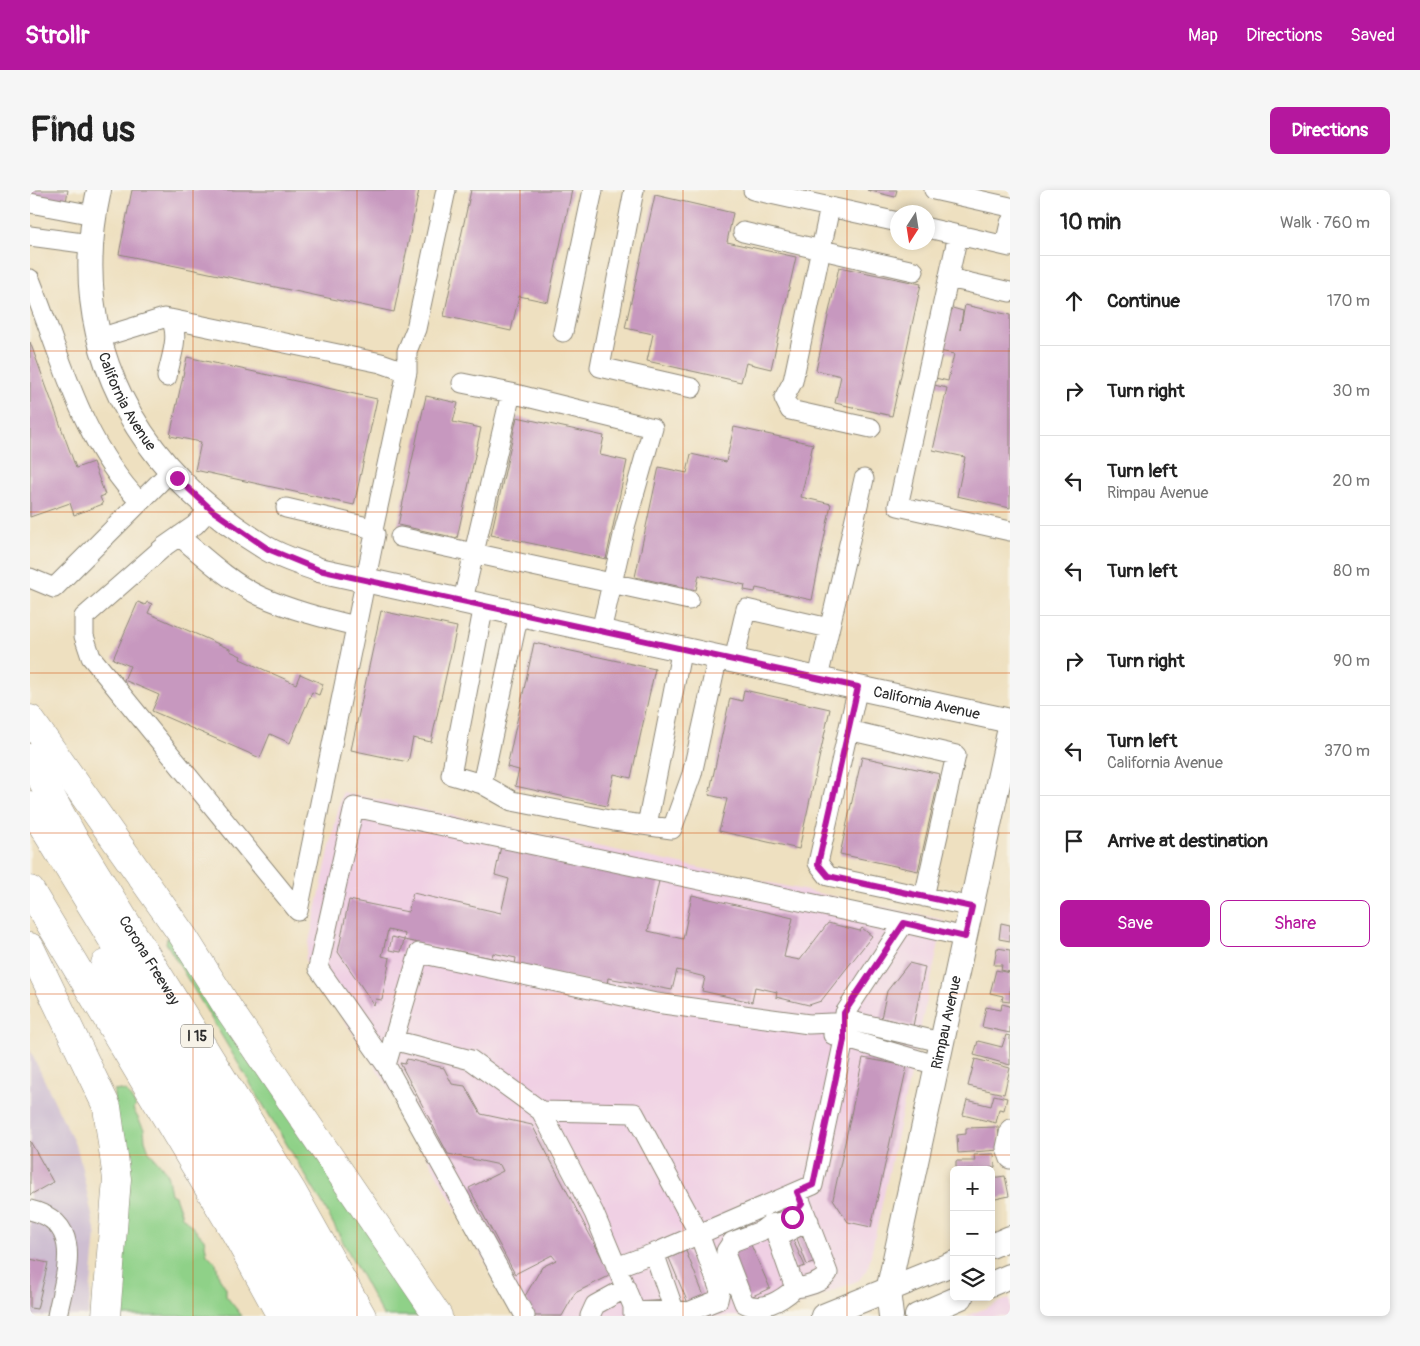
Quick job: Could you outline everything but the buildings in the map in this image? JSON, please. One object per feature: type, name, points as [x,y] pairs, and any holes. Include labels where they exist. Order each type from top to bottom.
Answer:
[{"type":"highway","points":[[30,719],[183,936],[230,1011],[438,1316]]},
{"type":"highway","name":"Corona Freeway","points":[[30,758],[78,843],[292,1191],[362,1316]]},
{"type":"highway","points":[[30,805],[286,1224],[337,1316]]},
{"type":"highway","points":[[30,841],[110,972],[308,1316]]},
{"type":"highway","points":[[30,890],[236,1234],[281,1316]]},
{"type":"highway","points":[[30,948],[107,1107],[117,1179],[106,1316]]},
{"type":"main road","name":"California Avenue","points":[[99,190],[90,244],[90,283],[99,338],[115,385],[150,447],[171,470],[210,509],[268,549],[319,570],[1010,721]]},
{"type":"main road","name":"Rimpau Avenue","points":[[891,1316],[888,1291],[965,937],[1004,786],[1010,728]]},
{"type":"main road","points":[[995,1244],[1010,1238]]},
{"type":"main road","points":[[823,1316],[950,1265]]},
{"type":"main road","points":[[995,1282],[1010,1276]]},
{"type":"main road","points":[[917,1316],[952,1301]]},
{"type":"street","points":[[210,509],[195,526],[165,546],[84,617],[86,643],[91,656],[298,911],[375,534],[373,530],[407,372],[407,351],[416,329],[446,190]]},
{"type":"street","points":[[563,332],[593,190]]},
{"type":"street","points":[[634,190],[600,368],[692,388]]},
{"type":"street","points":[[753,190],[784,193],[830,207],[890,220]]},
{"type":"street","points":[[934,190],[1010,207]]},
{"type":"street","points":[[30,203],[94,215]]},
{"type":"street","points":[[830,207],[793,381],[784,398],[790,410],[870,428]]},
{"type":"street","points":[[935,230],[1007,246],[1010,223]]},
{"type":"street","points":[[743,232],[914,271]]},
{"type":"street","points":[[958,235],[898,506],[1010,531]]},
{"type":"street","points":[[30,236],[90,244]]},
{"type":"street","points":[[949,278],[1010,292]]},
{"type":"street","points":[[30,279],[74,396],[96,440],[122,484],[140,502]]},
{"type":"street","points":[[99,338],[164,318],[381,364],[407,372]]},
{"type":"street","points":[[167,377],[176,334],[175,325],[170,319]]},
{"type":"street","points":[[462,383],[511,393],[653,428],[624,527],[601,631]]},
{"type":"street","points":[[511,393],[474,552],[474,603],[451,775],[482,784],[512,801],[614,822],[672,829],[692,774],[726,658],[746,609],[829,628]]},
{"type":"street","points":[[30,578],[54,588],[171,470]]},
{"type":"street","points":[[818,678],[864,480]]},
{"type":"street","points":[[286,508],[373,530]]},
{"type":"street","points":[[179,536],[222,572],[258,595],[306,614],[356,626]]},
{"type":"street","points":[[400,537],[689,600]]},
{"type":"street","points":[[482,784],[519,613]]},
{"type":"street","points":[[647,825],[682,648]]},
{"type":"street","points":[[858,687],[818,864],[828,876],[972,907]]},
{"type":"street","points":[[848,730],[956,754],[924,897]]},
{"type":"street","points":[[525,1316],[386,1065],[318,968],[354,807],[965,937]]},
{"type":"street","points":[[795,1288],[777,1237],[803,1206],[813,1185],[844,1031],[844,1013],[904,923]]},
{"type":"street","points":[[386,1065],[419,953],[656,1002],[809,1024],[844,1031],[936,1066]]},
{"type":"street","points":[[844,1031],[855,1022],[941,1042]]},
{"type":"street","points":[[393,1040],[471,1060],[541,1111],[594,1213],[633,1306],[633,1314],[674,1310],[688,1312],[718,1300],[720,1296],[699,1234],[634,1113],[541,1111]]},
{"type":"street","points":[[1010,1129],[1006,1148],[1010,1159]]},
{"type":"street","points":[[616,1267],[699,1234],[803,1206]]},
{"type":"street","points":[[803,1206],[828,1273],[825,1278],[804,1287],[795,1288],[787,1296],[763,1307],[744,1304],[726,1256],[726,1251],[732,1242],[761,1231],[770,1224],[786,1221],[803,1206]]},
{"type":"street","points":[[30,1210],[46,1214],[61,1226],[66,1236],[66,1267],[57,1316]]},
{"type":"street","points":[[654,1253],[674,1310]]},
{"type":"street","points":[[590,1316],[595,1305],[626,1288]]},
{"type":"shaded area","points":[[342,792],[944,920],[868,1268],[859,1280],[774,1316],[516,1316],[389,1088],[305,960]]},
{"type":"shaded area","points":[[30,1050],[78,1151],[96,1234],[88,1316],[30,1316]]},
{"type":"shaded area","points":[[1010,1298],[1010,1316],[966,1316]]},
{"type":"green space","points":[[167,938],[174,939],[429,1316],[383,1316],[322,1203],[166,943]]},
{"type":"green space","points":[[121,1090],[127,1092],[136,1106],[133,1109],[144,1129],[149,1151],[167,1173],[171,1194],[175,1196],[182,1216],[204,1239],[207,1254],[216,1263],[219,1277],[226,1288],[226,1296],[242,1316],[115,1316],[114,1091]]},
{"type":"route","points":[[177,478],[213,511],[268,549],[319,570],[858,687],[818,864],[828,876],[972,907],[965,937],[904,923],[844,1013],[844,1040],[813,1185],[797,1192],[802,1204],[792,1217]]}]
